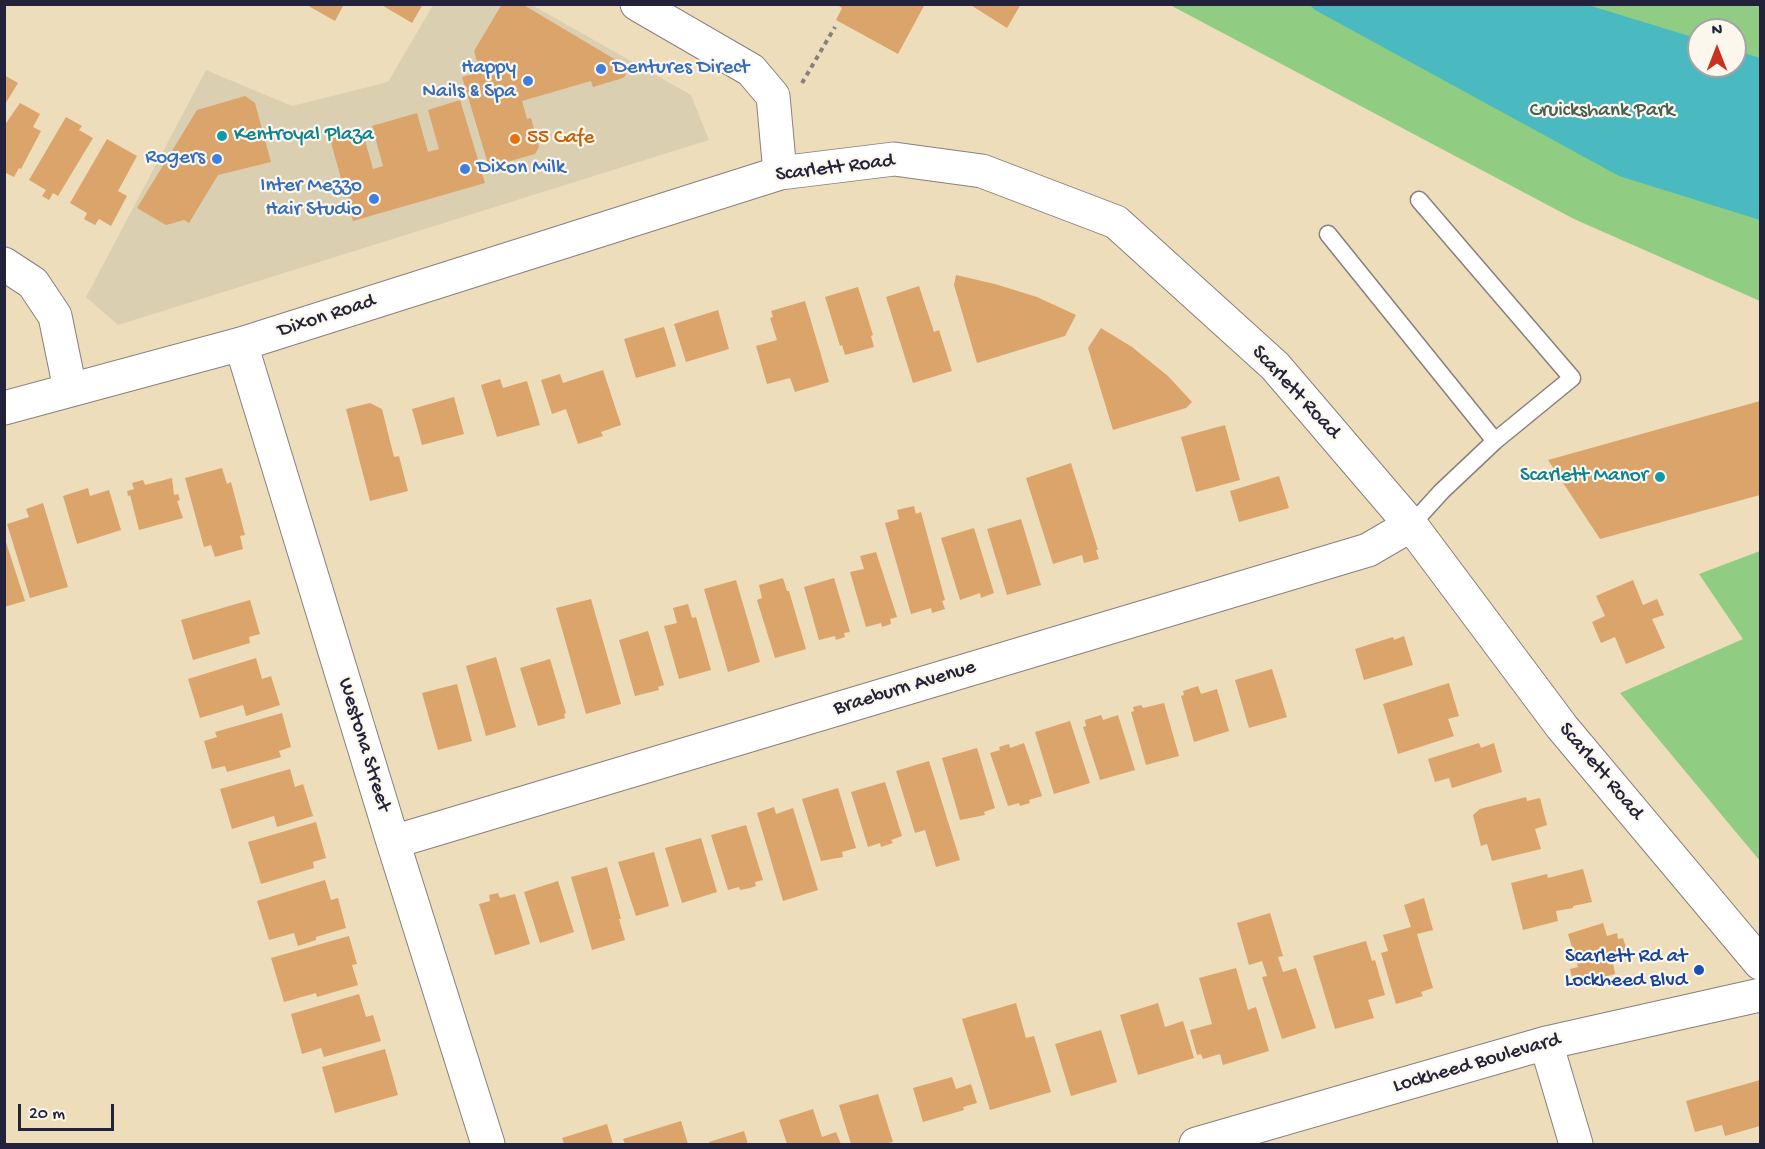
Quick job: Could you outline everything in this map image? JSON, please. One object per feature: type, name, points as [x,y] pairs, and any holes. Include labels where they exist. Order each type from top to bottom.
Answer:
[{"type":"street","points":[[637,4],[751,70],[773,96],[780,173]]},
{"type":"street","name":"Scarlett Road","points":[[646,214],[780,173],[894,159],[982,171],[1116,222],[1275,366],[1411,525],[1562,727],[1761,963]]},
{"type":"street","name":"Dixon Road","points":[[4,408],[241,344],[646,214]]},
{"type":"street","points":[[4,264],[33,283],[55,316],[70,389]]},
{"type":"street","name":"Westona Street","points":[[241,344],[488,1144]]},
{"type":"street","name":"Braeburn Avenue","points":[[393,842],[1368,550],[1411,525]]},
{"type":"street","name":"Lockheed Boulevard","points":[[1196,1144],[1546,1043],[1761,995]]},
{"type":"street","points":[[1546,1043],[1576,1144]]},
{"type":"lane","points":[[1411,525],[1442,491],[1495,441],[1572,378],[1419,200]]},
{"type":"lane","points":[[1328,234],[1495,441]]},
{"type":"path","points":[[797,91],[835,27]]},
{"type":"shaded area","points":[[433,5],[532,5],[691,95],[709,140],[118,325],[86,297],[206,70],[292,106],[388,82]]},
{"type":"green space","name":"Cruickshank Park","points":[[1170,5],[1760,5],[1760,301],[1574,219]]},
{"type":"green space","points":[[1760,551],[1760,861],[1620,693],[1743,639],[1699,574]]},
{"type":"water","points":[[1310,5],[1588,5],[1687,35],[1687,78],[1747,78],[1747,54],[1760,58],[1760,220],[1619,176],[1315,10]]},
{"type":"building","points":[[305,4],[344,4],[335,21]]},
{"type":"building","points":[[380,4],[423,4],[412,23]]},
{"type":"building","points":[[502,4],[522,4],[621,63],[626,75],[593,87],[591,81],[522,101],[527,119],[531,118],[539,147],[535,154],[489,167],[462,77],[480,72],[474,51]]},
{"type":"building","points":[[836,4],[925,4],[898,54],[836,20],[842,8]]},
{"type":"building","points":[[969,4],[1021,4],[1007,28]]},
{"type":"building","points":[[4,75],[18,83],[4,106]]},
{"type":"building","name":"Kentroyal Plaza","points":[[245,96],[255,103],[271,162],[218,175],[189,223],[184,220],[166,225],[137,208],[197,110]]},
{"type":"building","points":[[460,100],[485,183],[353,221],[330,139],[362,130],[373,169],[383,166],[372,126],[417,113],[428,152],[439,149],[428,110]]},
{"type":"building","points":[[20,103],[40,114],[33,127],[41,131],[21,169],[19,168],[14,177],[4,172],[4,126]]},
{"type":"building","points":[[66,117],[82,126],[79,130],[93,138],[58,196],[53,193],[49,200],[42,196],[46,190],[29,180]]},
{"type":"building","points":[[107,139],[137,156],[118,191],[127,196],[111,226],[99,219],[95,225],[84,219],[87,213],[70,203]]},
{"type":"building","points":[[956,275],[1037,297],[1076,315],[1065,336],[977,363],[954,285]]},
{"type":"building","points":[[919,286],[934,332],[939,330],[952,371],[913,383],[886,297]]},
{"type":"building","points":[[858,287],[873,335],[871,336],[874,347],[845,355],[825,297]]},
{"type":"building","points":[[805,301],[829,382],[795,392],[790,378],[767,384],[756,346],[777,340],[770,318],[773,317],[771,311]]},
{"type":"building","points":[[718,310],[729,349],[686,362],[674,324]]},
{"type":"building","points":[[664,327],[676,366],[636,378],[624,339]]},
{"type":"building","points":[[1101,328],[1132,347],[1168,376],[1192,402],[1186,408],[1113,430],[1088,348]]},
{"type":"building","points":[[603,370],[621,425],[601,432],[603,436],[578,444],[566,409],[552,414],[541,380],[560,374],[563,383]]},
{"type":"building","points":[[500,379],[503,388],[527,381],[540,425],[497,437],[481,385]]},
{"type":"building","points":[[454,397],[464,434],[422,445],[412,409]]},
{"type":"building","name":"Scarlett Manor","points":[[1760,401],[1760,495],[1600,539],[1548,460]]},
{"type":"building","points":[[370,403],[382,409],[394,457],[399,456],[408,491],[370,501],[346,409]]},
{"type":"building","points":[[1225,425],[1240,480],[1196,492],[1181,437]]},
{"type":"building","points":[[1071,463],[1099,559],[1084,563],[1082,555],[1053,564],[1026,478]]},
{"type":"building","points":[[222,468],[227,484],[231,482],[245,535],[240,536],[243,549],[215,557],[211,545],[204,547],[185,478]]},
{"type":"building","points":[[1279,476],[1289,508],[1239,522],[1230,491]]},
{"type":"building","points":[[172,478],[174,495],[178,494],[180,500],[177,501],[183,518],[139,530],[127,491],[134,489],[132,483],[143,480],[145,485]]},
{"type":"building","points":[[88,488],[90,496],[109,490],[121,530],[77,544],[63,496]]},
{"type":"building","points":[[43,503],[68,587],[30,598],[7,524],[29,517],[26,509]]},
{"type":"building","points":[[914,506],[916,514],[921,512],[945,600],[942,601],[945,609],[932,613],[931,608],[911,614],[885,523],[899,519],[897,510]]},
{"type":"building","points":[[1021,519],[1041,585],[1007,595],[987,529]]},
{"type":"building","points":[[974,528],[994,593],[981,598],[980,593],[960,600],[941,538]]},
{"type":"building","points":[[4,536],[25,601],[4,607]]},
{"type":"building","points":[[876,552],[897,617],[890,619],[891,624],[882,627],[881,623],[866,627],[850,572],[864,569],[860,556]]},
{"type":"building","points":[[783,578],[806,649],[775,658],[757,600],[762,598],[759,585]]},
{"type":"building","points":[[834,578],[850,632],[844,633],[845,637],[836,640],[835,636],[819,640],[804,587]]},
{"type":"building","points":[[736,580],[760,662],[728,672],[704,589]]},
{"type":"building","points":[[1633,580],[1643,605],[1657,599],[1664,615],[1652,619],[1665,648],[1626,664],[1615,637],[1601,643],[1592,622],[1605,616],[1596,596]]},
{"type":"building","points":[[591,599],[621,704],[586,714],[556,608]]},
{"type":"building","points":[[250,600],[260,634],[249,637],[250,643],[193,660],[181,620]]},
{"type":"building","points":[[688,604],[692,618],[696,617],[711,670],[679,679],[664,626],[677,623],[673,608]]},
{"type":"building","points":[[648,631],[664,685],[658,687],[659,690],[635,696],[619,640]]},
{"type":"building","points":[[1404,636],[1413,665],[1364,680],[1355,649],[1393,637],[1394,640]]},
{"type":"building","points":[[496,657],[516,727],[486,736],[466,666]]},
{"type":"building","points":[[256,658],[262,679],[271,676],[280,705],[246,716],[243,705],[200,718],[188,679]]},
{"type":"building","points":[[550,659],[566,713],[565,718],[538,726],[520,668]]},
{"type":"building","points":[[1272,669],[1287,717],[1249,728],[1235,680]]},
{"type":"building","points":[[1449,683],[1459,716],[1448,719],[1454,736],[1398,754],[1383,704]]},
{"type":"building","points":[[457,684],[472,741],[438,750],[422,693]]},
{"type":"building","points":[[1198,686],[1201,694],[1217,689],[1229,731],[1194,742],[1181,696],[1184,695],[1183,691]]},
{"type":"building","points":[[1164,703],[1179,756],[1146,765],[1131,712],[1134,711],[1133,707],[1141,705],[1143,708]]},
{"type":"building","points":[[282,713],[291,747],[279,751],[281,757],[227,772],[225,766],[212,769],[204,741],[217,737],[215,732]]},
{"type":"building","points":[[1101,715],[1103,720],[1118,715],[1135,770],[1100,780],[1083,727],[1086,726],[1085,720]]},
{"type":"building","points":[[1070,721],[1090,783],[1054,794],[1035,732]]},
{"type":"building","points":[[1024,743],[1042,796],[1020,806],[1019,803],[1008,806],[990,753],[1009,744],[1010,748]]},
{"type":"building","points":[[1479,743],[1481,748],[1494,743],[1502,772],[1452,788],[1449,778],[1435,782],[1428,759]]},
{"type":"building","points":[[977,748],[995,808],[984,812],[985,815],[960,820],[942,758]]},
{"type":"building","points":[[929,761],[960,860],[936,867],[925,830],[915,833],[896,771]]},
{"type":"building","points":[[290,769],[295,787],[303,784],[313,816],[277,827],[274,816],[232,829],[220,789]]},
{"type":"building","points":[[885,782],[902,836],[891,840],[893,843],[881,847],[880,843],[868,847],[851,792]]},
{"type":"building","points":[[838,788],[856,848],[842,852],[843,857],[821,861],[802,799]]},
{"type":"building","points":[[1526,797],[1527,801],[1540,798],[1547,825],[1535,829],[1541,849],[1492,861],[1487,844],[1481,846],[1473,815],[1480,809]]},
{"type":"building","points":[[774,807],[776,814],[793,808],[818,890],[783,901],[757,813]]},
{"type":"building","points":[[316,822],[326,858],[313,862],[314,868],[261,884],[248,842]]},
{"type":"building","points":[[746,825],[763,880],[755,882],[756,886],[750,888],[740,890],[739,887],[728,890],[711,835]]},
{"type":"building","points":[[701,838],[717,892],[682,903],[665,848]]},
{"type":"building","points":[[654,852],[669,906],[636,916],[618,862]]},
{"type":"building","points":[[607,867],[625,940],[592,950],[571,877]]},
{"type":"building","points":[[1583,869],[1592,902],[1556,911],[1558,921],[1523,930],[1511,883],[1547,874],[1548,878]]},
{"type":"building","points":[[325,880],[331,900],[338,898],[346,928],[316,937],[316,940],[298,946],[294,933],[269,940],[257,901]]},
{"type":"building","points":[[558,881],[574,932],[540,943],[524,892]]},
{"type":"building","points":[[498,893],[500,898],[515,894],[530,944],[495,955],[479,904],[490,901],[489,895]]},
{"type":"building","points":[[1424,898],[1433,930],[1417,934],[1433,988],[1421,992],[1423,996],[1396,1004],[1381,953],[1388,951],[1383,935],[1411,927],[1404,905]]},
{"type":"building","points":[[1270,913],[1283,956],[1278,957],[1283,972],[1296,968],[1316,1028],[1282,1039],[1262,977],[1267,976],[1262,961],[1249,965],[1237,923]]},
{"type":"building","points":[[1603,923],[1607,936],[1617,933],[1618,939],[1623,938],[1627,951],[1622,952],[1623,956],[1612,958],[1615,974],[1574,985],[1570,969],[1578,967],[1568,934]]},
{"type":"building","points":[[349,936],[357,964],[352,965],[358,985],[317,997],[316,993],[284,1002],[271,958]]},
{"type":"building","points":[[1366,941],[1372,961],[1375,960],[1385,995],[1368,1000],[1374,1018],[1335,1029],[1313,956]]},
{"type":"building","points":[[1236,968],[1248,1010],[1256,1007],[1269,1051],[1223,1065],[1220,1054],[1203,1059],[1201,1054],[1197,1055],[1190,1030],[1212,1024],[1199,978]]},
{"type":"building","points":[[359,994],[366,1017],[373,1015],[381,1041],[324,1057],[321,1048],[302,1054],[291,1014]]},
{"type":"building","points":[[1016,1003],[1026,1038],[1034,1036],[1051,1092],[990,1110],[962,1019]]},
{"type":"building","points":[[1158,1003],[1165,1027],[1183,1021],[1194,1058],[1138,1075],[1120,1015]]},
{"type":"building","points":[[1101,1030],[1117,1082],[1071,1096],[1055,1044]]},
{"type":"building","points":[[385,1049],[398,1095],[335,1113],[322,1067]]},
{"type":"building","points":[[952,1077],[956,1089],[971,1084],[977,1103],[963,1107],[964,1110],[923,1122],[913,1088]]},
{"type":"building","points":[[1760,1080],[1760,1126],[1725,1136],[1722,1125],[1695,1132],[1686,1101]]},
{"type":"building","points":[[878,1094],[893,1142],[851,1144],[839,1105]]},
{"type":"building","points":[[813,1109],[822,1137],[836,1132],[841,1144],[787,1144],[779,1120]]},
{"type":"building","points":[[681,1121],[688,1144],[625,1144],[623,1139]]},
{"type":"building","points":[[607,1124],[613,1144],[564,1144],[562,1138]]},
{"type":"building","points":[[744,1131],[748,1144],[709,1144],[709,1142]]},
{"type":"place","name":"Dentures Direct","points":[[601,69]]},
{"type":"place","name":"Happy Nails & Spa","points":[[528,81]]},
{"type":"place","name":"Kentroyal Plaza","points":[[222,136]]},
{"type":"place","name":"55 Cafe","points":[[515,139]]},
{"type":"place","name":"Rogers","points":[[217,159]]},
{"type":"place","name":"Dixon Milk","points":[[465,169]]},
{"type":"place","name":"Inter Mezzo Hair Studio","points":[[374,199]]},
{"type":"place","name":"Scarlett Manor","points":[[1660,477]]},
{"type":"place","name":"Scarlett Rd at Lockheed Blvd","points":[[1699,970]]}]
